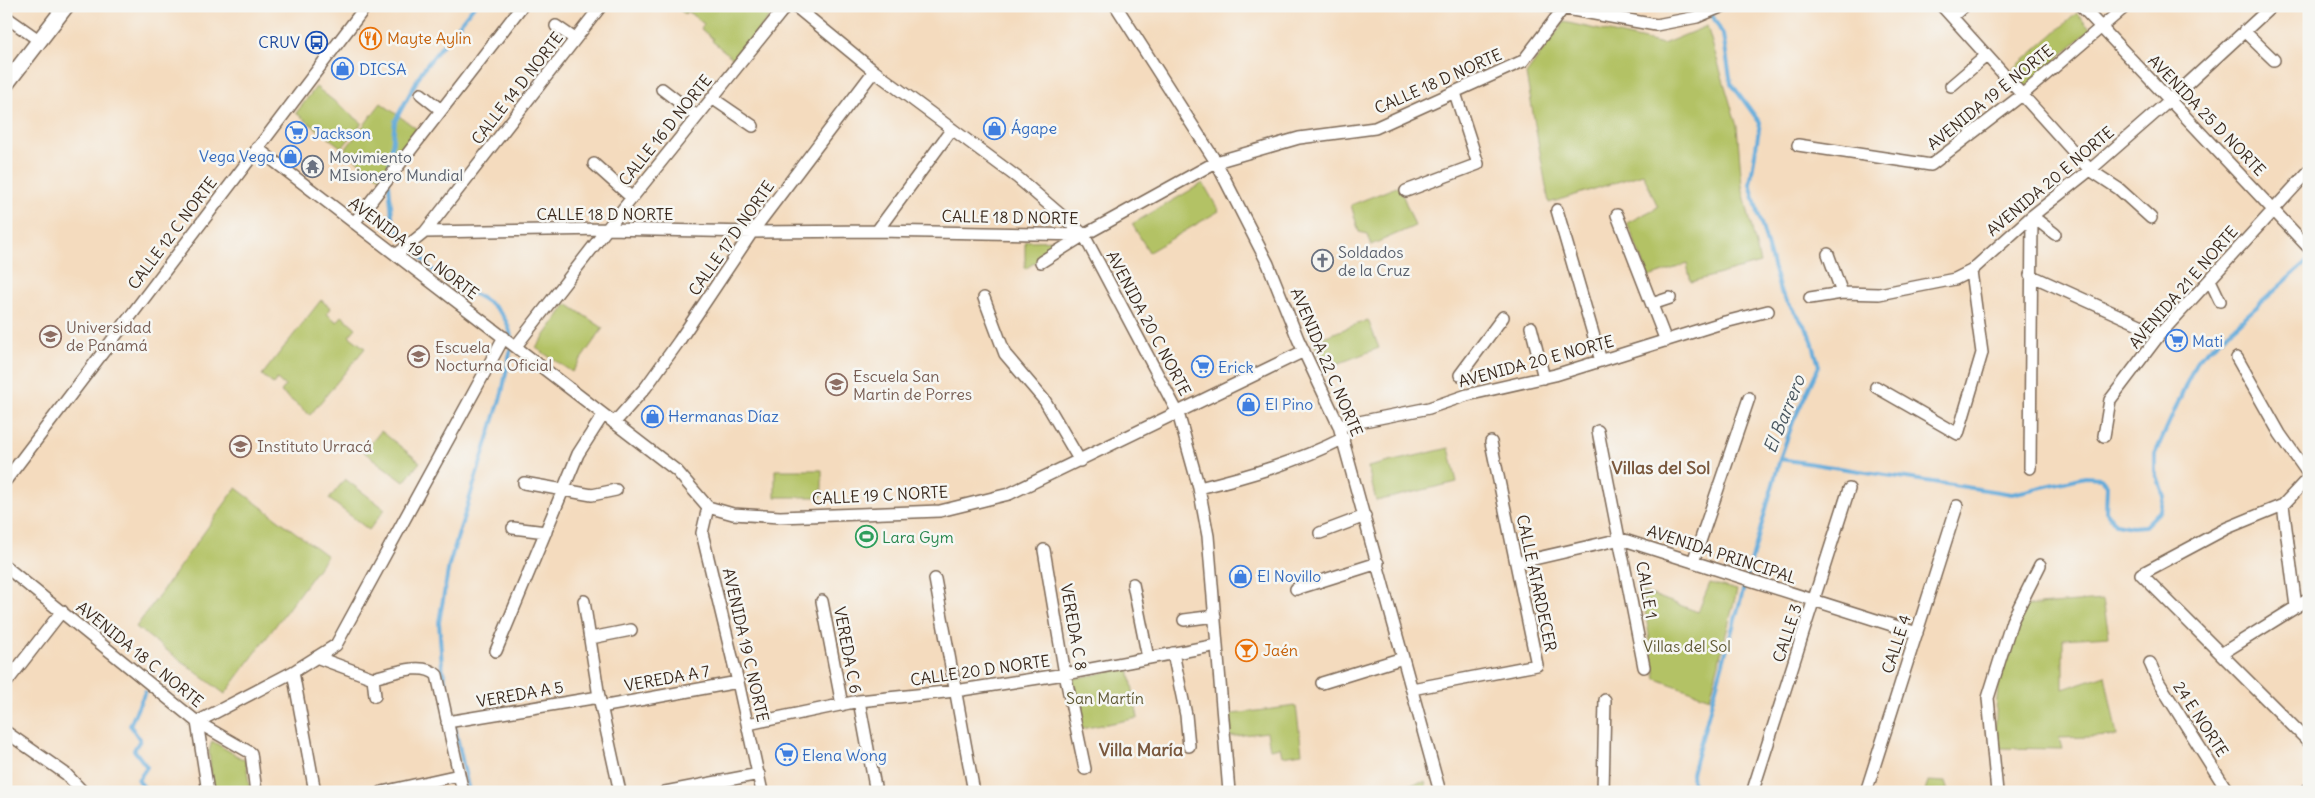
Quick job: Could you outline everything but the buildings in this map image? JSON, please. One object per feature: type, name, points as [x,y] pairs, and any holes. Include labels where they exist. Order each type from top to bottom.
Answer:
[{"type":"main road","points":[[6,84],[66,6]]},
{"type":"street","name":"CALLE 12 C NORTE","points":[[6,480],[366,6]]},
{"type":"street","points":[[354,222],[522,6]]},
{"type":"street","name":"CALLE 14 D NORTE","points":[[396,255],[425,232],[601,6]]},
{"type":"street","name":"CALLE 16 D NORTE","points":[[516,346],[786,6]]},
{"type":"street","name":"AVENIDA 20 C NORTE","points":[[795,6],[874,71],[1018,178],[1084,235],[1178,413],[1199,488],[1208,536],[1229,792]]},
{"type":"street","name":"AVENIDA 22 C NORTE","points":[[1116,6],[1216,162],[1268,264],[1304,351],[1344,438],[1440,792]]},
{"type":"street","points":[[1550,6],[1562,10],[1648,24],[1666,24],[1697,17],[1721,7]]},
{"type":"street","points":[[1942,6],[2090,170],[2119,188],[2151,218]]},
{"type":"street","points":[[1952,17],[1964,6]]},
{"type":"street","name":"AVENIDA 25 D NORTE","points":[[2081,6],[2309,248]]},
{"type":"street","name":"AVENIDA 19 E NORTE","points":[[1798,145],[1931,165],[2022,95],[2126,6]]},
{"type":"street","name":"AVENIDA 20 E NORTE","points":[[1810,298],[1842,293],[1879,294],[1955,279],[1971,271],[2032,216],[2090,170],[2170,100],[2272,6]]},
{"type":"street","name":"CALLE 18 D NORTE","points":[[425,232],[607,229],[1084,235],[1216,162],[1299,138],[1375,128],[1523,61],[1562,10]]},
{"type":"street","points":[[6,17],[40,41]]},
{"type":"street","points":[[556,26],[575,39]]},
{"type":"street","points":[[2244,31],[2274,60]]},
{"type":"street","points":[[1951,86],[1986,56]]},
{"type":"street","name":"CALLE 17 D NORTE","points":[[614,423],[646,387],[674,349],[752,232],[874,71]]},
{"type":"street","points":[[662,90],[697,116]]},
{"type":"street","points":[[1406,191],[1478,164],[1455,93]]},
{"type":"street","points":[[421,94],[441,110]]},
{"type":"street","points":[[712,98],[754,126]]},
{"type":"street","points":[[877,231],[952,129]]},
{"type":"street","name":"AVENIDA 19 C NORTE","points":[[257,148],[516,346]]},
{"type":"street","points":[[594,164],[632,198]]},
{"type":"street","name":"AVENIDA 21 E NORTE","points":[[2104,436],[2110,400],[2160,334],[2309,170]]},
{"type":"street","points":[[1557,210],[1601,361]]},
{"type":"street","points":[[1617,215],[1666,341]]},
{"type":"street","points":[[2032,216],[2055,234]]},
{"type":"street","points":[[2030,468],[2030,275],[2032,216]]},
{"type":"street","points":[[1041,262],[1084,235]]},
{"type":"street","points":[[1828,254],[1842,293]]},
{"type":"street","points":[[1876,387],[1958,434],[1982,353],[1971,271]]},
{"type":"street","points":[[2030,275],[2160,334]]},
{"type":"street","points":[[2210,280],[2220,301]]},
{"type":"street","points":[[984,298],[1005,354],[1046,401],[1080,461]]},
{"type":"street","points":[[1652,304],[1670,298]]},
{"type":"street","name":"AVENIDA 20 E NORTE","points":[[1339,426],[1428,408],[1467,395],[1544,378],[1768,311]]},
{"type":"street","points":[[1460,375],[1503,317]]},
{"type":"street","points":[[1530,327],[1544,378]]},
{"type":"street","points":[[197,722],[293,672],[336,645],[504,337]]},
{"type":"street","points":[[516,346],[677,471],[708,507]]},
{"type":"street","name":"CALLE 19 C NORTE","points":[[708,507],[733,514],[772,517],[940,511],[1009,494],[1304,351]]},
{"type":"street","points":[[2237,358],[2280,434],[2309,476],[2283,505],[2227,528],[2141,574],[2309,742]]},
{"type":"street","points":[[1693,562],[1749,398]]},
{"type":"street","points":[[496,651],[578,454],[603,415]]},
{"type":"street","name":"CALLE 1","points":[[1598,431],[1621,539],[1644,667]]},
{"type":"street","points":[[1199,488],[1257,474],[1309,456],[1344,438]]},
{"type":"street","name":"CALLE ATARDECER","points":[[1412,689],[1537,665],[1490,442]]},
{"type":"street","points":[[524,483],[592,495],[616,490]]},
{"type":"street","name":"CALLE 3","points":[[1754,787],[1849,489]]},
{"type":"street","points":[[2283,505],[2296,607]]},
{"type":"street","name":"CALLE 4","points":[[1866,792],[1957,506]]},
{"type":"street","name":"AVENIDA 19 C NORTE","points":[[708,507],[702,532],[748,724],[762,792]]},
{"type":"street","points":[[1320,533],[1365,516]]},
{"type":"street","points":[[514,528],[546,532]]},
{"type":"street","name":"AVENIDA PRINCIPAL","points":[[1516,563],[1621,539],[1916,633]]},
{"type":"street","name":"VEREDA C 8","points":[[1044,550],[1085,769]]},
{"type":"street","points":[[1296,589],[1378,563]]},
{"type":"street","points":[[1997,792],[1988,698],[2012,621],[2040,565]]},
{"type":"street","name":"AVENIDA 18 C NORTE","points":[[6,567],[197,722],[208,792]]},
{"type":"street","points":[[935,579],[974,792]]},
{"type":"street","points":[[1133,584],[1148,658]]},
{"type":"street","points":[[2221,654],[2309,599]]},
{"type":"street","points":[[584,601],[600,702],[620,792]]},
{"type":"street","name":"VEREDA C 6","points":[[822,601],[842,705]]},
{"type":"street","points":[[6,683],[62,611]]},
{"type":"street","points":[[1184,620],[1215,616]]},
{"type":"street","points":[[591,638],[631,630]]},
{"type":"street","name":"CALLE 20 D NORTE","points":[[748,724],[859,701],[955,692],[1066,674],[1217,645]]},
{"type":"street","points":[[1173,653],[1186,715],[1189,746]]},
{"type":"street","points":[[316,657],[373,678],[421,668],[432,671],[437,675],[463,792]]},
{"type":"street","points":[[1322,683],[1403,658]]},
{"type":"street","name":"24 E NORTE","points":[[2150,663],[2158,681],[2228,792]]},
{"type":"street","points":[[293,672],[315,792]]},
{"type":"street","points":[[373,678],[375,696]]},
{"type":"street","name":"VEREDA A 7","points":[[600,702],[738,682]]},
{"type":"street","points":[[1604,792],[1605,700]]},
{"type":"street","points":[[859,701],[876,792]]},
{"type":"street","name":"VEREDA A 5","points":[[448,722],[600,702]]},
{"type":"street","points":[[197,722],[250,753],[256,792]]},
{"type":"street","points":[[6,732],[66,774],[83,792]]},
{"type":"street","points":[[665,792],[759,774]]},
{"type":"street","points":[[382,792],[459,775]]},
{"type":"green space","points":[[675,6],[778,7],[735,60],[701,29],[704,24],[687,11],[685,14]]},
{"type":"green space","points":[[2077,13],[2091,29],[2023,89],[2009,73]]},
{"type":"green space","points":[[1564,22],[1663,44],[1707,26],[1737,126],[1742,186],[1760,263],[1691,282],[1687,264],[1649,277],[1627,223],[1658,207],[1643,174],[1549,203],[1526,74]]},
{"type":"green space","points":[[316,87],[362,123],[342,148],[296,113]]},
{"type":"green space","points":[[381,103],[417,129],[381,178],[344,151]]},
{"type":"green space","points":[[1203,183],[1219,211],[1149,252],[1132,224]]},
{"type":"green space","points":[[1399,186],[1415,226],[1371,245],[1368,234],[1359,232],[1351,205]]},
{"type":"green space","points":[[1064,240],[1065,243],[1025,269],[1025,241]]},
{"type":"green space","points":[[321,300],[331,308],[327,314],[337,322],[342,316],[356,328],[349,336],[365,348],[310,415],[281,392],[285,386],[277,379],[273,384],[262,375]]},
{"type":"green space","points":[[567,304],[603,328],[572,372],[536,348]]},
{"type":"green space","points":[[1368,320],[1379,348],[1324,369],[1313,341]]},
{"type":"green space","points":[[381,431],[420,462],[404,482],[364,452]]},
{"type":"green space","points":[[1449,448],[1457,482],[1376,501],[1368,467]]},
{"type":"green space","points":[[775,470],[822,470],[822,497],[775,497]]},
{"type":"green space","points":[[345,479],[385,509],[369,530],[329,499]]},
{"type":"green space","points":[[236,488],[327,556],[225,694],[136,627]]},
{"type":"green space","name":"Villas del Sol","points":[[1710,583],[1737,590],[1710,698],[1656,679],[1642,591],[1698,612]]},
{"type":"green space","points":[[2103,600],[2109,636],[2063,639],[2063,689],[2105,675],[2117,736],[2059,738],[2062,749],[1996,748],[1996,707],[2001,673],[2025,606]]},
{"type":"green space","name":"San Martín","points":[[1129,668],[1138,718],[1081,729],[1071,679]]},
{"type":"green space","points":[[1296,706],[1302,753],[1282,756],[1280,747],[1270,749],[1267,732],[1228,737],[1225,715]]},
{"type":"green space","points":[[212,741],[246,761],[250,792],[213,792],[209,751]]},
{"type":"green space","points":[[1928,781],[1945,782],[1948,792],[1925,792]]},
{"type":"green space","points":[[1425,782],[1427,792],[1374,792],[1374,790]]},
{"type":"waterway","points":[[389,173],[395,121],[422,71],[474,6]]},
{"type":"waterway","name":"El Barrero","points":[[1693,792],[1692,773],[1780,459],[1793,422],[1819,366],[1810,334],[1780,291],[1750,184],[1760,123],[1731,83],[1723,35],[1707,6]]},
{"type":"waterway","points":[[389,184],[393,226],[410,242]]},
{"type":"waterway","points":[[413,245],[435,272],[493,306],[509,327],[511,340]]},
{"type":"waterway","points":[[1780,459],[2012,494],[2085,477],[2101,478],[2107,485],[2106,511],[2115,524],[2132,527],[2145,526],[2161,510],[2164,496],[2155,471],[2155,454],[2197,360],[2309,260]]},
{"type":"waterway","points":[[469,792],[442,666],[439,622],[449,565],[502,393],[511,347]]},
{"type":"waterway","points":[[145,692],[130,725],[140,740],[134,750],[147,767],[138,780],[148,792]]},
{"type":"place","name":"Mayte Aylin","points":[[371,38]]},
{"type":"place","name":"CRUV","points":[[316,42]]},
{"type":"place","name":"DICSA","points":[[343,69]]},
{"type":"place","name":"Ágape","points":[[995,128]]},
{"type":"place","name":"Jackson","points":[[296,133]]},
{"type":"place","name":"Vega Vega","points":[[291,156]]},
{"type":"place","name":"Movimiento MIsionero Mundial","points":[[313,166]]},
{"type":"place","name":"Soldados de la Cruz","points":[[1322,261]]},
{"type":"place","name":"Universidad de Panamá","points":[[50,336]]},
{"type":"place","name":"Mati","points":[[2176,341]]},
{"type":"place","name":"Escuela Nocturna Oficial","points":[[419,356]]},
{"type":"place","name":"Erick","points":[[1202,367]]},
{"type":"place","name":"Escuela San Martin de Porres","points":[[837,385]]},
{"type":"place","name":"El Pino","points":[[1249,404]]},
{"type":"place","name":"Hermanas Díaz","points":[[652,416]]},
{"type":"place","name":"Instituto Urracá","points":[[241,446]]},
{"type":"place","name":"Lara Gym","points":[[866,537]]},
{"type":"place","name":"El Novillo","points":[[1241,576]]},
{"type":"place","name":"Jaén","points":[[1247,650]]},
{"type":"place","name":"Elena Wong","points":[[786,755]]},
{"type":"district","name":"Villas del Sol","points":[[1661,467]]},
{"type":"district","name":"Villa María","points":[[1141,749]]}]
